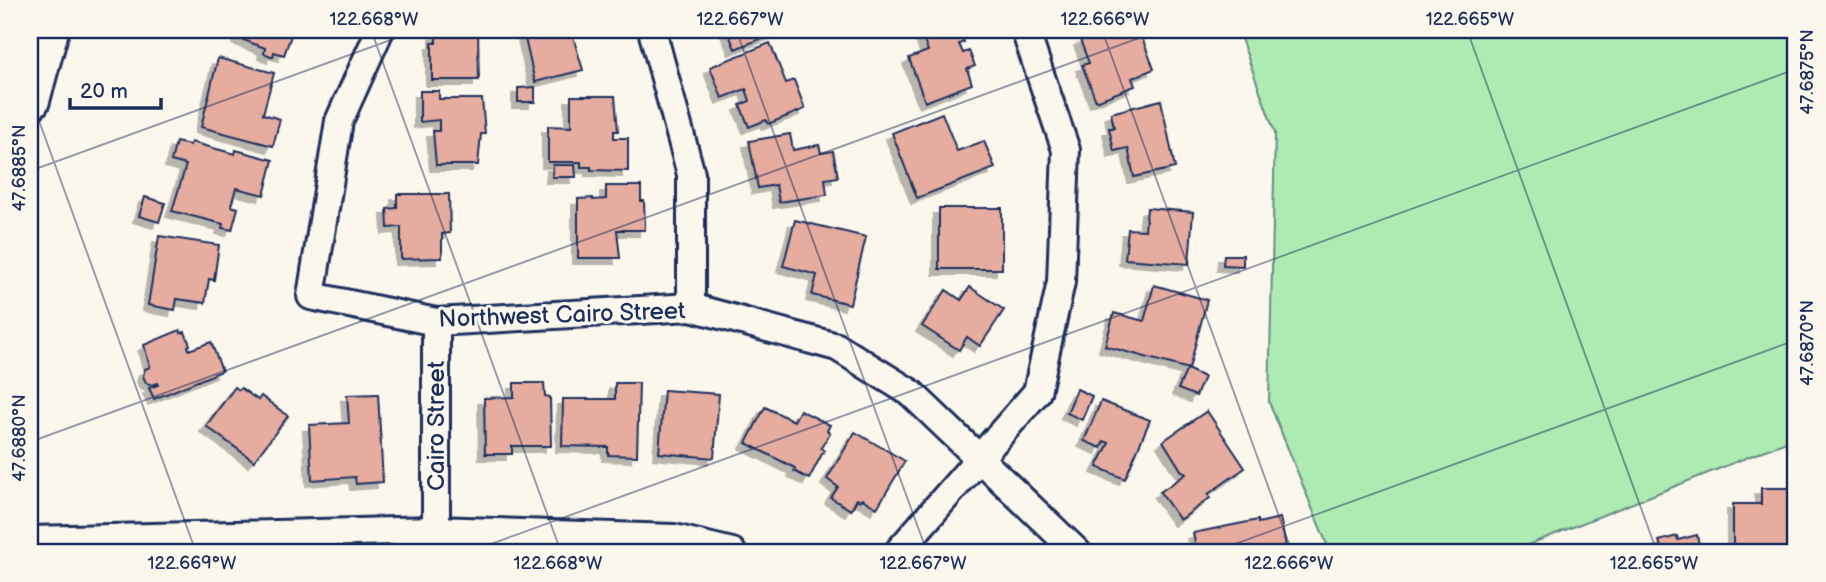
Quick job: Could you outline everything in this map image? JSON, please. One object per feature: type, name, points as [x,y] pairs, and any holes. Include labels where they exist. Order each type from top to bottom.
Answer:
[{"type":"main road","points":[[30,100],[50,30]]},
{"type":"street","name":"Northwest Cairo Street","points":[[380,30],[339,121],[311,296],[436,322],[691,307],[837,347],[911,393],[1077,552]]},
{"type":"street","points":[[652,30],[691,174],[691,307]]},
{"type":"street","points":[[898,552],[1037,392],[1061,282],[1066,150],[1025,30]]},
{"type":"street","name":"Cairo Street","points":[[436,322],[436,541]]},
{"type":"street","points":[[30,541],[674,538],[732,552]]},
{"type":"green space","points":[[1238,30],[1796,30],[1796,438],[1510,552],[1330,552],[1269,402],[1275,133]]},
{"type":"building","points":[[241,30],[293,30],[284,55],[274,52],[273,57],[264,53],[265,48],[238,38]]},
{"type":"building","points":[[443,30],[478,30],[479,80],[432,80],[432,43],[436,43],[436,33],[443,33]]},
{"type":"building","points":[[523,30],[571,30],[583,70],[535,82]]},
{"type":"building","points":[[727,30],[783,30],[735,49]]},
{"type":"building","points":[[920,30],[960,30],[964,42],[959,44],[963,53],[969,51],[975,66],[967,69],[972,84],[925,102],[909,58],[928,51]]},
{"type":"building","points":[[1105,30],[1139,30],[1154,69],[1132,78],[1135,86],[1096,101],[1082,65],[1089,63],[1080,40]]},
{"type":"building","points":[[770,43],[786,83],[794,80],[805,109],[768,124],[766,120],[749,127],[740,105],[750,101],[746,89],[722,98],[710,67]]},
{"type":"building","points":[[218,58],[274,73],[263,114],[280,119],[273,146],[201,127]]},
{"type":"building","points":[[535,87],[535,102],[518,102],[518,88]]},
{"type":"building","points":[[420,91],[439,91],[439,99],[482,99],[485,134],[481,134],[478,165],[436,165],[433,131],[439,131],[439,120],[420,122]]},
{"type":"building","points":[[571,96],[615,96],[618,131],[614,131],[614,138],[628,138],[628,171],[591,170],[591,167],[581,167],[581,162],[548,162],[548,126],[571,127]]},
{"type":"building","points":[[1161,100],[1175,168],[1134,177],[1128,148],[1114,151],[1109,128],[1114,128],[1111,113]]},
{"type":"building","points":[[942,113],[957,151],[984,141],[995,168],[917,198],[892,133]]},
{"type":"building","points":[[790,134],[793,150],[819,145],[821,153],[833,151],[838,177],[825,179],[827,195],[779,202],[776,185],[758,188],[749,141]]},
{"type":"building","points":[[176,142],[190,145],[191,142],[235,154],[236,150],[273,160],[264,195],[236,188],[231,206],[238,208],[232,230],[222,228],[223,224],[172,211],[186,165],[171,161]]},
{"type":"building","points":[[553,165],[575,165],[576,177],[552,177]]},
{"type":"building","points":[[606,186],[641,186],[645,230],[617,230],[620,258],[578,258],[578,199],[606,199]]},
{"type":"building","points":[[397,194],[449,194],[450,233],[442,234],[442,258],[401,259],[401,227],[388,228],[387,209],[397,208]]},
{"type":"building","points":[[145,197],[165,203],[159,222],[139,216]]},
{"type":"building","points":[[939,208],[1002,208],[1002,269],[939,269]]},
{"type":"building","points":[[1147,208],[1193,212],[1189,264],[1125,259],[1128,229],[1145,230]]},
{"type":"building","points":[[795,220],[866,237],[850,304],[812,295],[817,275],[783,266]]},
{"type":"building","points":[[159,236],[219,245],[214,280],[209,279],[205,303],[177,299],[175,310],[148,305]]},
{"type":"building","points":[[1224,255],[1243,255],[1243,266],[1223,265]]},
{"type":"building","points":[[1154,285],[1207,300],[1189,369],[1105,346],[1114,313],[1144,321]]},
{"type":"building","points":[[970,287],[1004,310],[980,346],[967,337],[959,350],[922,326],[946,290],[961,300]]},
{"type":"building","points":[[180,330],[181,333],[185,332],[189,350],[211,342],[222,371],[154,399],[149,388],[158,385],[146,383],[143,376],[145,369],[150,367],[144,345]]},
{"type":"building","points":[[1187,369],[1204,377],[1196,396],[1178,389]]},
{"type":"building","points":[[514,383],[544,383],[545,396],[550,397],[551,446],[512,446],[512,454],[485,454],[484,398],[514,397]]},
{"type":"building","points":[[615,383],[639,383],[637,456],[608,455],[608,447],[562,446],[563,399],[615,399]]},
{"type":"building","points":[[235,387],[258,400],[261,396],[288,416],[254,461],[206,426]]},
{"type":"building","points":[[1077,389],[1092,396],[1082,420],[1067,413]]},
{"type":"building","points":[[664,390],[719,394],[714,458],[659,453]]},
{"type":"building","points":[[378,394],[383,482],[356,484],[355,477],[312,480],[309,425],[349,423],[347,395]]},
{"type":"building","points":[[1101,401],[1150,420],[1125,479],[1097,467],[1109,443],[1104,441],[1101,448],[1084,441]]},
{"type":"building","points":[[765,407],[794,421],[800,410],[830,425],[827,431],[830,433],[821,448],[824,450],[809,479],[794,471],[795,468],[746,443]]},
{"type":"building","points":[[1207,411],[1245,468],[1208,494],[1210,498],[1180,520],[1160,492],[1186,474],[1163,441]]},
{"type":"building","points":[[855,432],[905,461],[877,508],[857,499],[851,510],[831,498],[838,487],[827,479]]},
{"type":"building","points":[[1761,488],[1796,488],[1796,552],[1733,552],[1733,504],[1761,504]]},
{"type":"building","points":[[1280,518],[1286,546],[1268,552],[1197,552],[1193,533]]},
{"type":"building","points":[[1697,535],[1700,550],[1704,549],[1705,552],[1638,552],[1661,547],[1659,541],[1677,536],[1678,540]]}]
